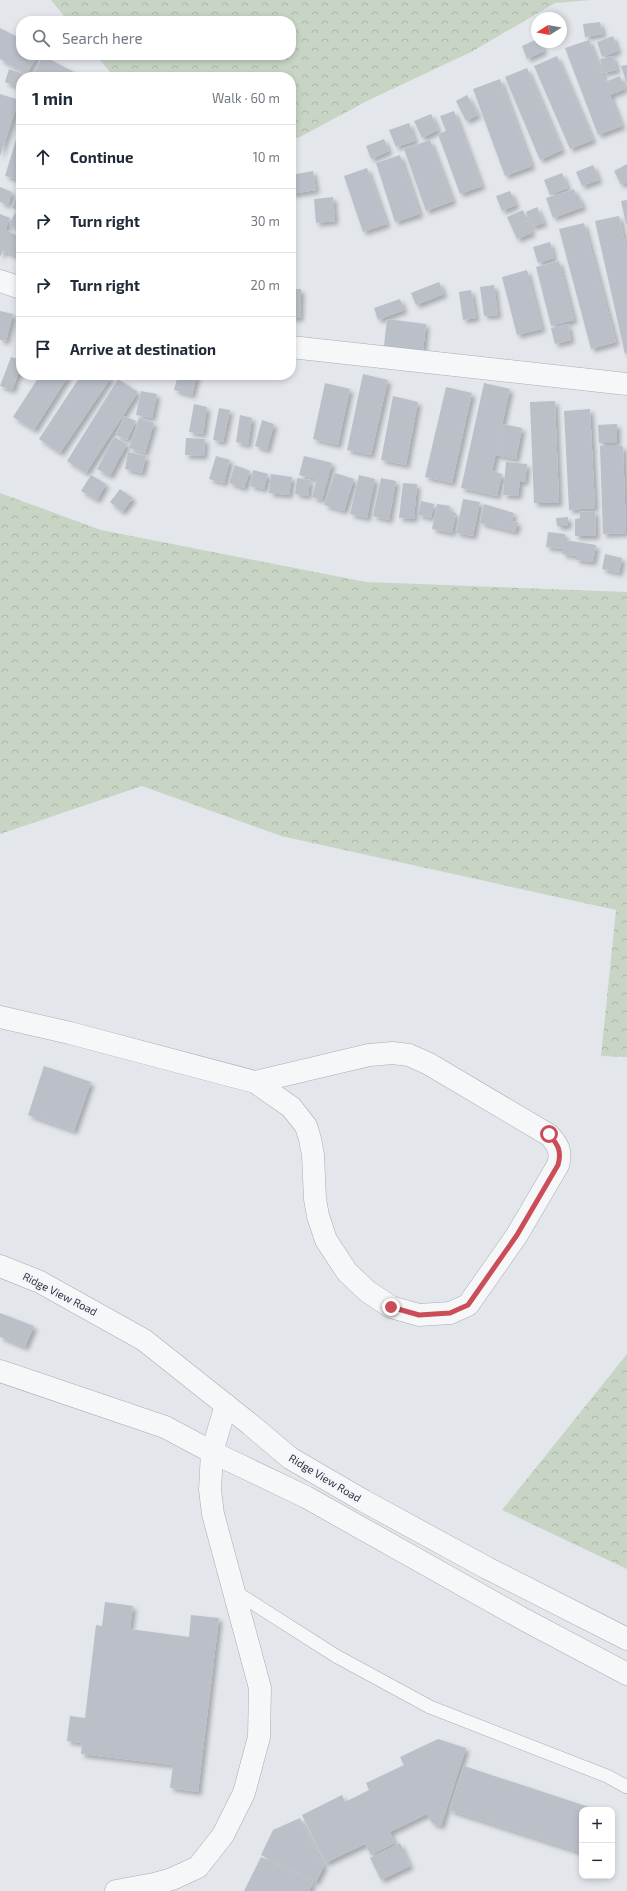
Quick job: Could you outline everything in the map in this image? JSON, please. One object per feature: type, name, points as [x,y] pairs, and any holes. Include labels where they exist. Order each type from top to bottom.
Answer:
[{"type":"street","points":[[0,281],[16,286]]},
{"type":"street","points":[[296,348],[627,384]]},
{"type":"street","points":[[0,1017],[70,1033],[255,1082],[291,1108],[306,1126],[313,1155],[315,1199],[318,1216],[326,1240],[347,1272],[367,1291],[391,1307],[419,1315],[450,1313],[468,1305],[517,1235],[558,1165],[560,1156],[558,1146],[549,1134],[429,1064],[409,1055],[393,1053],[369,1055],[255,1082]]},
{"type":"street","name":"Ridge View Road","points":[[0,1266],[40,1282],[144,1340],[290,1458],[364,1501],[487,1568],[627,1639]]},
{"type":"street","points":[[0,1371],[165,1427],[212,1452],[306,1497],[524,1620],[627,1674]]},
{"type":"street","points":[[116,1891],[153,1888],[198,1867],[223,1835],[244,1793],[259,1737],[260,1688],[213,1514],[210,1490],[212,1452],[226,1405]]},
{"type":"lane","points":[[234,1591],[336,1656],[424,1704],[607,1776],[627,1787]]},
{"type":"green space","points":[[51,0],[591,0],[555,3],[540,12],[531,12],[531,17],[471,52],[369,100],[298,138],[296,137],[296,72],[110,72],[100,60],[296,60],[296,16],[64,16]]},
{"type":"green space","points":[[0,493],[101,530],[366,582],[627,592],[627,1057],[601,1056],[616,910],[281,836],[142,786],[0,834]]},
{"type":"green space","points":[[627,1354],[627,1569],[502,1510]]},
{"type":"building","points":[[600,22],[603,34],[585,37],[583,24]]},
{"type":"building","points":[[0,28],[16,36],[16,60],[35,60],[28,72],[23,72],[0,59]]},
{"type":"building","points":[[613,36],[618,51],[602,57],[597,42]]},
{"type":"building","points":[[589,40],[605,82],[620,76],[625,89],[610,95],[622,126],[598,135],[565,48]]},
{"type":"building","points":[[531,42],[531,48],[543,48],[544,51],[527,59],[522,46]]},
{"type":"building","points":[[557,56],[593,140],[570,149],[534,66]]},
{"type":"building","points":[[613,56],[617,70],[603,73],[600,59]]},
{"type":"building","points":[[41,60],[51,60],[74,72],[35,72]]},
{"type":"building","points":[[627,65],[627,84],[621,66]]},
{"type":"building","points":[[527,68],[562,150],[540,160],[505,77]]},
{"type":"building","points":[[9,69],[18,72],[16,72],[16,86],[5,82]]},
{"type":"building","points":[[500,79],[532,166],[505,176],[473,89]]},
{"type":"building","points":[[0,94],[16,99],[16,109],[0,156]]},
{"type":"building","points":[[467,95],[478,115],[466,121],[456,101]]},
{"type":"building","points":[[454,111],[482,186],[460,194],[438,134],[446,131],[440,116]]},
{"type":"building","points":[[431,114],[438,130],[422,138],[414,121]]},
{"type":"building","points":[[409,123],[415,141],[396,147],[389,130]]},
{"type":"building","points":[[384,139],[389,151],[371,159],[366,146]]},
{"type":"building","points":[[16,140],[16,179],[5,176]]},
{"type":"building","points":[[430,140],[453,201],[426,211],[404,149]]},
{"type":"building","points":[[400,155],[420,214],[395,222],[376,163]]},
{"type":"building","points":[[627,164],[627,182],[621,185],[614,171]]},
{"type":"building","points":[[593,165],[599,180],[582,186],[576,172]]},
{"type":"building","points":[[367,168],[387,224],[363,232],[344,176]]},
{"type":"building","points":[[313,171],[316,190],[296,193],[296,174]]},
{"type":"building","points":[[562,173],[568,188],[550,195],[544,180]]},
{"type":"building","points":[[0,187],[12,192],[8,205],[0,202]]},
{"type":"building","points":[[574,189],[583,207],[553,218],[546,198]]},
{"type":"building","points":[[510,191],[516,205],[502,211],[496,196]]},
{"type":"building","points":[[333,197],[335,221],[316,223],[314,199]]},
{"type":"building","points":[[16,198],[16,210],[12,208]]},
{"type":"building","points":[[627,200],[627,224],[626,224],[621,201]]},
{"type":"building","points":[[537,207],[544,223],[532,227],[526,212]]},
{"type":"building","points":[[523,210],[532,233],[517,239],[507,217]]},
{"type":"building","points":[[15,213],[16,214],[16,228],[9,225]]},
{"type":"building","points":[[0,214],[10,218],[5,230],[16,235],[16,256],[3,251],[0,257]]},
{"type":"building","points":[[619,216],[627,251],[627,353],[625,354],[595,221]]},
{"type":"building","points":[[584,223],[616,342],[591,349],[559,229]]},
{"type":"building","points":[[550,242],[554,258],[538,263],[533,247]]},
{"type":"building","points":[[559,261],[574,320],[551,326],[536,267]]},
{"type":"building","points":[[527,270],[542,329],[517,335],[502,277]]},
{"type":"building","points":[[439,282],[444,294],[416,305],[411,293]]},
{"type":"building","points":[[494,285],[498,315],[484,316],[480,287]]},
{"type":"building","points":[[296,289],[301,289],[300,318],[296,318]]},
{"type":"building","points":[[471,290],[476,318],[463,320],[459,292]]},
{"type":"building","points":[[400,299],[404,310],[378,320],[374,308]]},
{"type":"building","points":[[0,311],[13,314],[6,341],[0,340]]},
{"type":"building","points":[[387,319],[426,324],[423,351],[384,346]]},
{"type":"building","points":[[568,324],[571,340],[555,344],[551,328]]},
{"type":"building","points":[[11,357],[16,358],[16,380],[12,390],[0,386]]},
{"type":"building","points":[[363,374],[388,380],[371,455],[347,450]]},
{"type":"building","points":[[37,380],[66,380],[34,430],[13,417]]},
{"type":"building","points":[[78,380],[109,380],[60,453],[39,439]]},
{"type":"building","points":[[117,380],[138,392],[86,473],[67,461]]},
{"type":"building","points":[[177,380],[196,380],[192,395],[174,390]]},
{"type":"building","points":[[325,383],[350,389],[338,445],[313,439]]},
{"type":"building","points":[[484,383],[510,389],[492,471],[502,474],[497,496],[461,488]]},
{"type":"building","points":[[446,387],[472,393],[452,483],[425,477]]},
{"type":"building","points":[[141,391],[157,394],[152,418],[136,415]]},
{"type":"building","points":[[393,396],[418,402],[406,465],[381,460]]},
{"type":"building","points":[[555,401],[559,503],[534,503],[530,402]]},
{"type":"building","points":[[194,404],[207,407],[203,434],[189,432]]},
{"type":"building","points":[[219,408],[230,410],[223,442],[213,440]]},
{"type":"building","points":[[590,409],[595,508],[569,510],[564,411]]},
{"type":"building","points":[[240,415],[252,418],[248,445],[236,442]]},
{"type":"building","points":[[124,416],[136,421],[127,440],[116,435]]},
{"type":"building","points":[[139,418],[154,423],[145,453],[129,448]]},
{"type":"building","points":[[262,420],[274,424],[267,450],[255,446]]},
{"type":"building","points":[[503,424],[522,428],[516,459],[496,455]]},
{"type":"building","points":[[617,424],[617,443],[599,443],[598,425]]},
{"type":"building","points":[[114,437],[127,444],[110,476],[97,469]]},
{"type":"building","points":[[186,438],[205,439],[204,456],[185,455]]},
{"type":"building","points":[[600,446],[623,446],[626,533],[603,534]]},
{"type":"building","points":[[128,452],[146,456],[142,473],[125,469]]},
{"type":"building","points":[[216,456],[230,460],[224,483],[209,479]]},
{"type":"building","points":[[304,456],[332,463],[322,500],[312,497],[317,479],[299,475]]},
{"type":"building","points":[[506,462],[527,464],[525,482],[520,481],[518,496],[503,495]]},
{"type":"building","points":[[235,465],[250,471],[244,488],[229,483]]},
{"type":"building","points":[[253,470],[268,474],[264,489],[250,486]]},
{"type":"building","points":[[335,473],[354,479],[344,511],[324,505]]},
{"type":"building","points":[[271,474],[292,477],[289,495],[269,493]]},
{"type":"building","points":[[91,475],[106,484],[97,500],[81,491]]},
{"type":"building","points":[[359,475],[375,479],[367,518],[350,514]]},
{"type":"building","points":[[297,478],[310,480],[308,496],[295,494]]},
{"type":"building","points":[[381,478],[396,481],[389,520],[373,516]]},
{"type":"building","points":[[403,483],[417,484],[414,519],[399,518]]},
{"type":"building","points":[[120,489],[133,498],[122,512],[110,502]]},
{"type":"building","points":[[463,499],[480,502],[473,536],[456,533]]},
{"type":"building","points":[[421,501],[434,504],[431,518],[418,515]]},
{"type":"building","points":[[437,504],[450,506],[449,511],[456,513],[452,533],[432,529]]},
{"type":"building","points":[[484,504],[514,513],[512,521],[518,522],[515,532],[480,523]]},
{"type":"building","points":[[595,511],[596,536],[575,536],[575,519],[580,518],[580,512]]},
{"type":"building","points":[[568,517],[568,526],[557,526],[556,518]]},
{"type":"building","points":[[548,532],[565,534],[565,540],[596,545],[593,562],[576,560],[576,556],[562,554],[563,549],[546,547]]},
{"type":"building","points":[[605,554],[622,558],[619,573],[602,569]]},
{"type":"building","points":[[44,1066],[91,1082],[74,1131],[28,1115]]},
{"type":"building","points":[[0,1313],[34,1326],[25,1347],[0,1337]]},
{"type":"building","points":[[105,1602],[133,1606],[130,1629],[189,1637],[191,1615],[219,1618],[198,1792],[170,1788],[173,1765],[81,1754],[82,1743],[67,1741],[70,1716],[85,1718],[96,1625],[102,1626]]},
{"type":"building","points":[[438,1739],[466,1748],[441,1826],[432,1823],[427,1814],[390,1832],[395,1843],[371,1855],[365,1844],[325,1863],[302,1815],[342,1795],[345,1802],[369,1790],[366,1783],[404,1765],[400,1757]]},
{"type":"building","points":[[464,1766],[589,1807],[579,1807],[579,1852],[449,1810]]},
{"type":"building","points":[[300,1818],[324,1866],[316,1882],[261,1855],[273,1830]]},
{"type":"building","points":[[400,1843],[410,1866],[381,1880],[370,1858]]},
{"type":"building","points":[[261,1857],[313,1882],[309,1891],[244,1891]]},
{"type":"route","points":[[391,1307],[419,1315],[450,1313],[468,1305],[517,1235],[558,1165],[560,1156],[558,1146],[549,1134]]}]
